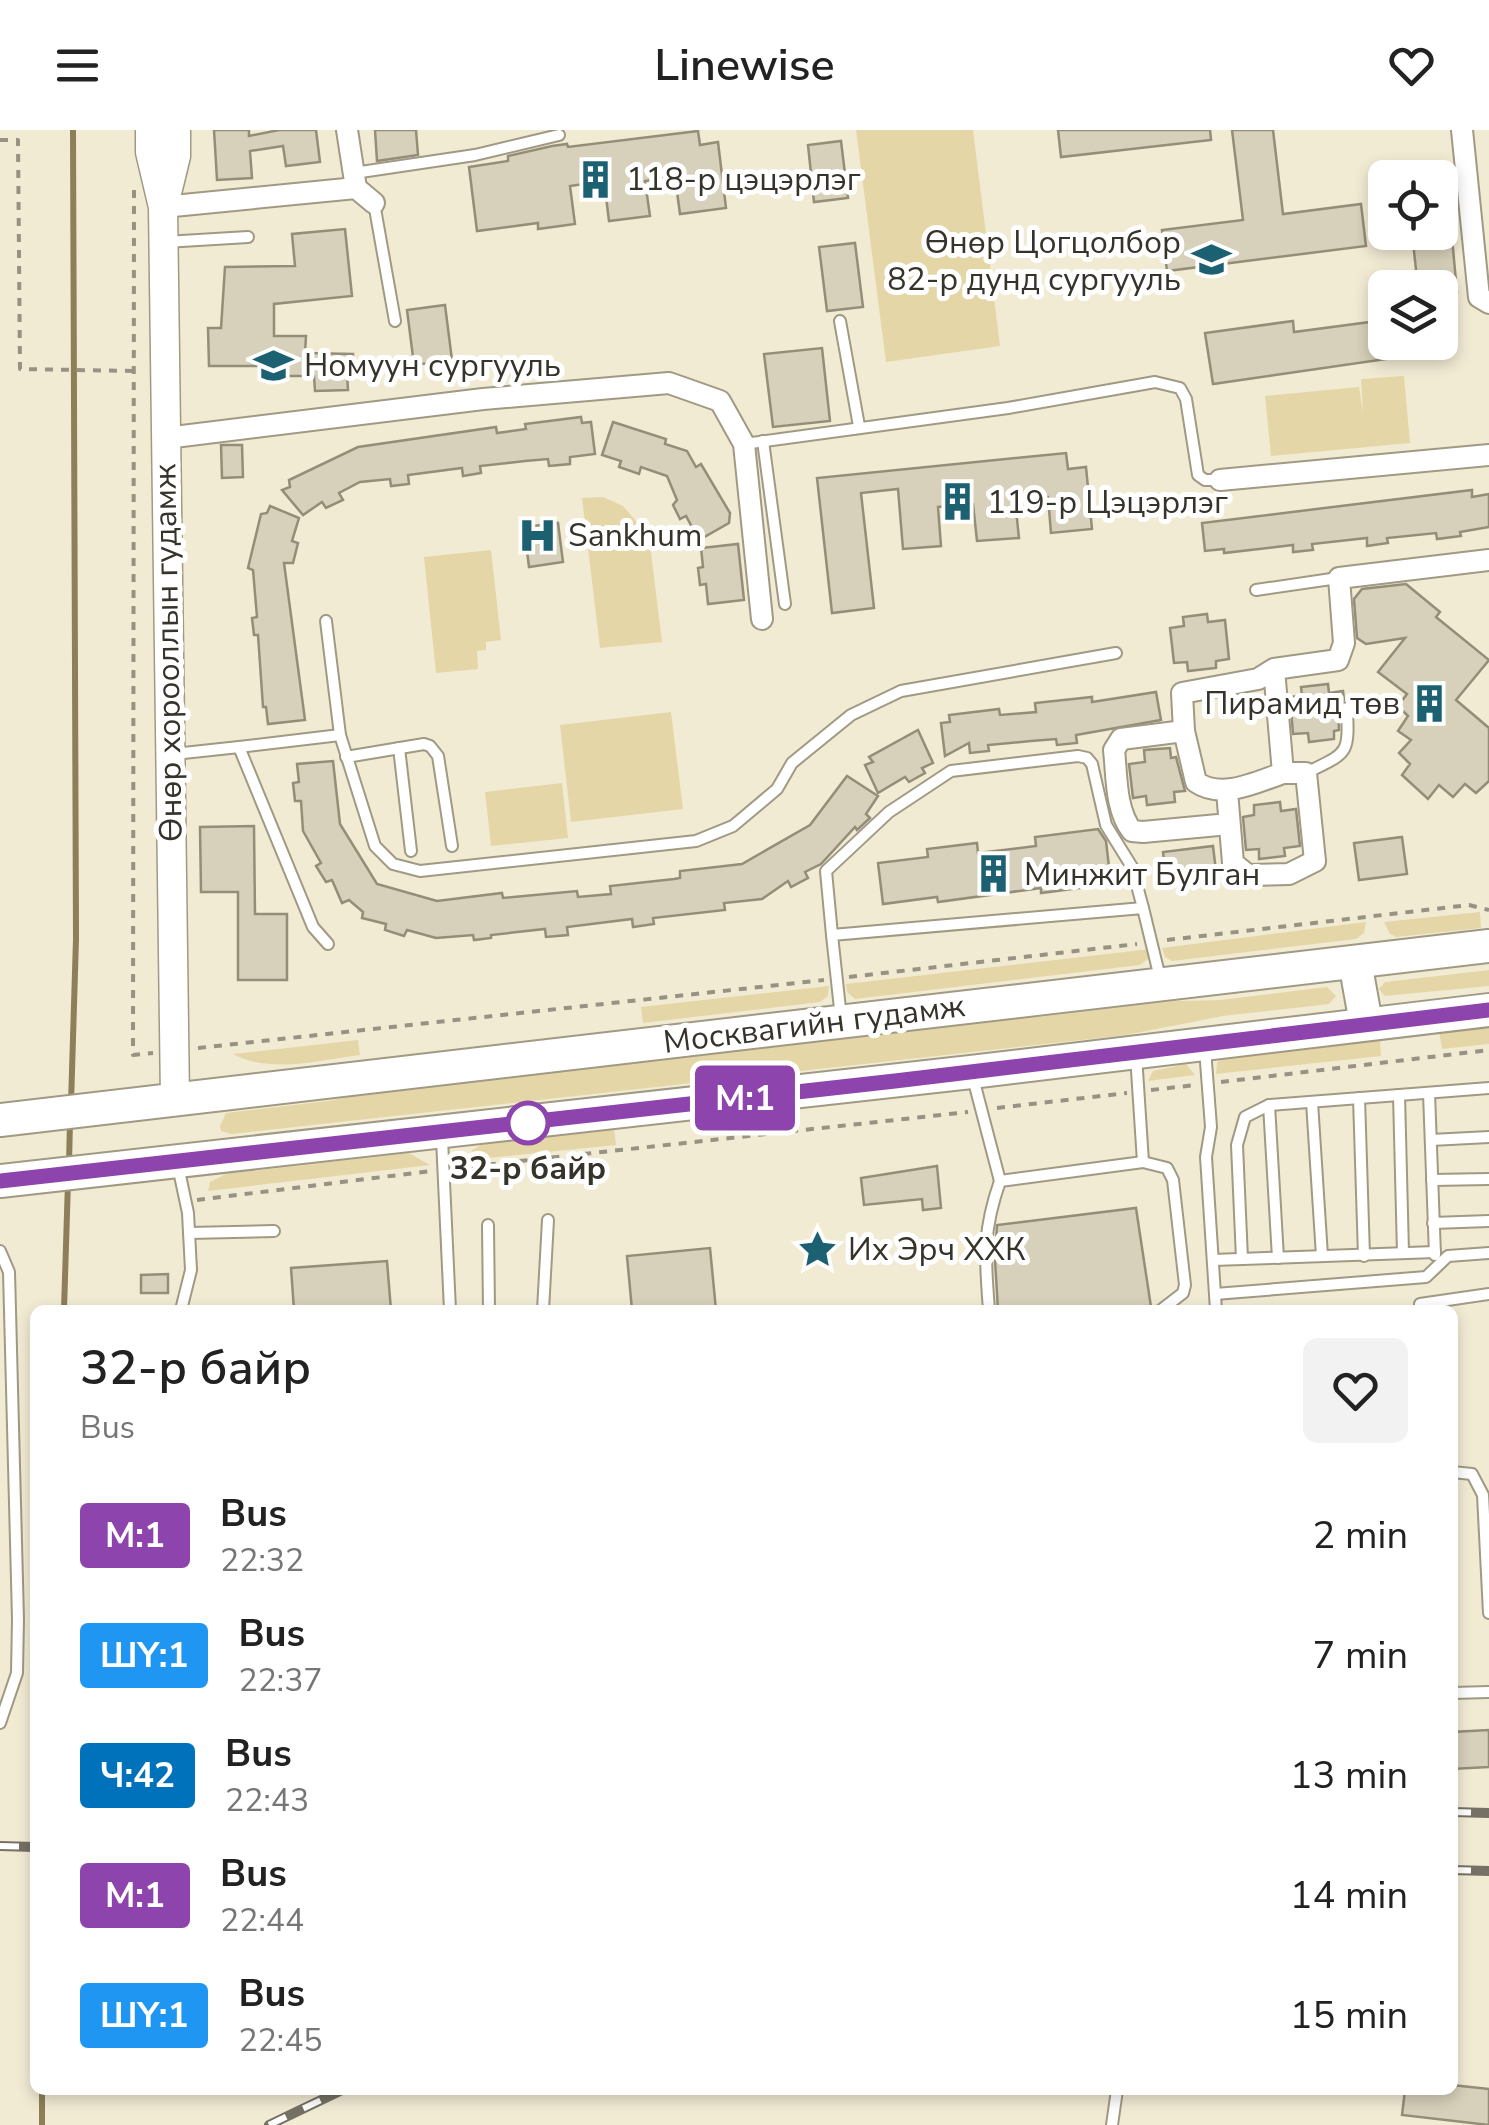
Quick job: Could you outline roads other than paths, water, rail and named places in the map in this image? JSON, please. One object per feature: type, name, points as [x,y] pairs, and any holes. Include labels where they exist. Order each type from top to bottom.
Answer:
[{"type":"highway","name":"Москвагийн гудамж","points":[[2,1119],[1489,946]]},
{"type":"highway","points":[[1355,962],[1366,1023]]},
{"type":"highway","name":"Москвагийн гудамж","points":[[7,1180],[1489,1010]]},
{"type":"main road","name":"Өнөр хорооллын гудамж","points":[[150,130],[150,152],[163,207],[164,242],[175,1100]]},
{"type":"main road","name":"Өнөр хорооллын гудамж","points":[[163,207],[176,156],[176,130]]},
{"type":"street","points":[[347,130],[355,180],[374,204]]},
{"type":"street","points":[[1462,130],[1478,297],[1489,304]]},
{"type":"street","points":[[163,207],[355,180]]},
{"type":"street","points":[[166,438],[483,400],[669,384],[720,401],[753,442],[762,619]]},
{"type":"street","points":[[1220,480],[1489,455]]},
{"type":"street","points":[[1226,791],[1233,863],[1248,875],[1288,874],[1315,861],[1306,773],[1283,773],[1226,791],[1202,786],[1196,782],[1184,731],[1182,693],[1258,678],[1274,669],[1338,660],[1344,643],[1339,578],[1489,560]]},
{"type":"street","points":[[1274,669],[1283,773]]},
{"type":"street","points":[[1184,731],[1122,739],[1117,743],[1114,750],[1126,823],[1132,831],[1143,832],[1229,824]]},
{"type":"lane","points":[[355,180],[559,135]]},
{"type":"lane","points":[[374,204],[395,321]]},
{"type":"lane","points":[[164,242],[248,238]]},
{"type":"lane","points":[[840,321],[859,426]]},
{"type":"lane","points":[[785,604],[753,442],[1008,408],[1155,382],[1180,388],[1186,400],[1198,475],[1205,480],[1220,480]]},
{"type":"lane","points":[[1256,590],[1339,578]]},
{"type":"lane","points":[[326,621],[340,734],[375,846],[394,864],[420,871],[696,841],[733,826],[776,789],[792,763],[851,715],[901,691],[1116,653]]},
{"type":"lane","points":[[1306,773],[1342,755],[1348,742],[1347,708]]},
{"type":"lane","points":[[168,754],[340,734]]},
{"type":"lane","points":[[346,757],[424,744],[438,756],[452,846]]},
{"type":"lane","points":[[239,747],[313,928],[328,944]]},
{"type":"lane","points":[[399,748],[412,851]]},
{"type":"lane","points":[[841,1020],[826,871],[888,812],[960,767],[1087,758],[1092,764],[1106,825],[1132,867],[1162,984]]},
{"type":"lane","points":[[832,935],[1143,908]]},
{"type":"lane","points":[[1205,1043],[1211,1127],[1206,1156],[1216,1305]]},
{"type":"lane","points":[[1136,1051],[1143,1162]]},
{"type":"lane","points":[[971,1072],[1000,1182],[984,1243],[989,1305]]},
{"type":"lane","points":[[1242,1260],[1237,1145],[1245,1116],[1269,1105],[1489,1088]]},
{"type":"lane","points":[[1429,1093],[1436,1266]]},
{"type":"lane","points":[[1399,1095],[1403,1253]]},
{"type":"lane","points":[[1358,1098],[1364,1256]]},
{"type":"lane","points":[[1312,1102],[1322,1256]]},
{"type":"lane","points":[[1269,1105],[1278,1258]]},
{"type":"lane","points":[[441,1133],[450,1305]]},
{"type":"lane","points":[[1431,1140],[1489,1137]]},
{"type":"lane","points":[[177,1160],[186,1201],[191,1270],[182,1305]]},
{"type":"lane","points":[[1000,1182],[1143,1162],[1167,1168],[1171,1172],[1185,1285],[1183,1293],[1167,1305]]},
{"type":"lane","points":[[1432,1180],[1489,1179]]},
{"type":"lane","points":[[543,1305],[548,1220]]},
{"type":"lane","points":[[1433,1223],[1489,1221]]},
{"type":"lane","points":[[488,1224],[489,1305]]},
{"type":"lane","points":[[189,1233],[274,1231]]},
{"type":"lane","points":[[0,1250],[9,1272],[18,1620],[17,1673],[0,1723]]},
{"type":"lane","points":[[1213,1260],[1435,1252]]},
{"type":"lane","points":[[1215,1294],[1426,1278],[1448,1256],[1489,1252]]},
{"type":"lane","points":[[1420,1304],[1489,1294]]},
{"type":"lane","points":[[1458,1473],[1472,1474],[1483,1496],[1489,1613]]},
{"type":"lane","points":[[1458,1693],[1489,1692]]},
{"type":"lane","points":[[1112,2125],[1117,2095]]},
{"type":"waterway","points":[[71,1104],[76,939],[73,130]]},
{"type":"waterway","points":[[69,1164],[70,1121]]},
{"type":"waterway","points":[[64,1305],[68,1181]]},
{"type":"waterway","points":[[42,2095],[42,2125]]},
{"type":"railway","points":[[1458,1812],[1489,1813]]},
{"type":"railway","points":[[0,1846],[30,1847]]},
{"type":"railway","points":[[1458,1870],[1489,1871]]},
{"type":"railway","points":[[269,2125],[332,2095]]},
{"type":"place","name":"118-р цэцэрлэг","points":[[596,179]]},
{"type":"place","name":"Өнөр Цогцолбор 82-р дунд сургууль","points":[[1211,260]]},
{"type":"place","name":"Номуун сургууль","points":[[274,365]]},
{"type":"place","name":"119-р Цэцэрлэг","points":[[957,502]]},
{"type":"place","name":"Sankhum","points":[[538,535]]},
{"type":"place","name":"Пирамид төв","points":[[1430,703]]},
{"type":"place","name":"Минжит Булган","points":[[994,874]]},
{"type":"place","name":"32-р байр","points":[[528,1123]]},
{"type":"place","name":"Их Эрч ХХК","points":[[818,1249]]}]
